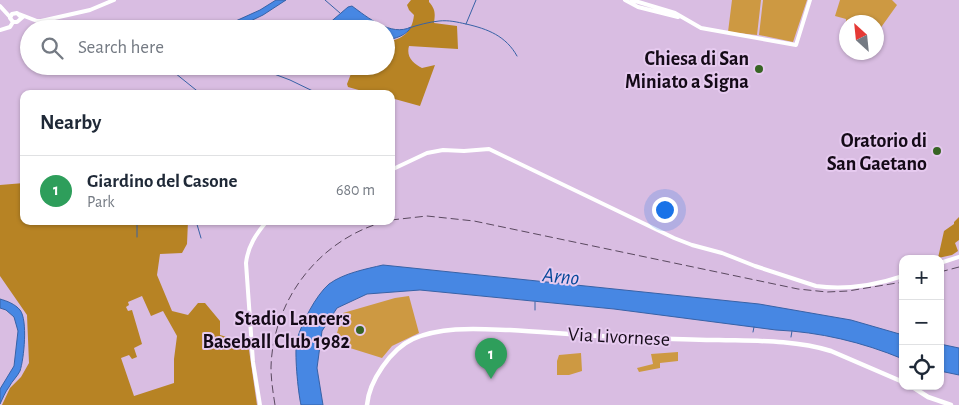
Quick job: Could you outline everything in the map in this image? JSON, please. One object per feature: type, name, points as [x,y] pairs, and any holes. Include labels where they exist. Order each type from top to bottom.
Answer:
[{"type":"main road","name":"Via Livornese","points":[[367,405],[373,382],[392,356],[407,342],[436,333],[477,328],[619,337],[779,341],[831,351],[899,380]]},
{"type":"main road","points":[[917,390],[928,397],[951,405]]},
{"type":"street","points":[[47,20],[90,10],[114,0]]},
{"type":"street","points":[[625,0],[638,7],[685,19]]},
{"type":"street","points":[[632,0],[675,13],[701,28],[794,45],[810,0]]},
{"type":"street","points":[[0,6],[11,15],[26,16],[35,20]]},
{"type":"street","points":[[11,15],[13,22]]},
{"type":"street","points":[[0,30],[10,27],[13,22],[17,22],[19,16]]},
{"type":"street","points":[[395,168],[427,152],[439,150],[494,150],[674,238],[816,286],[862,285],[899,277]]},
{"type":"street","points":[[260,405],[253,362],[246,264],[254,238],[264,225]]},
{"type":"street","points":[[944,262],[959,256]]},
{"type":"shaded area","points":[[411,0],[429,0],[433,7],[434,23],[457,26],[458,49],[409,46],[409,56],[416,64],[422,68],[435,65],[420,106],[395,99],[395,90],[359,90],[348,87],[347,84],[350,75],[395,75],[395,40],[406,34],[413,21],[414,15],[407,5]]},
{"type":"shaded area","points":[[732,0],[761,0],[757,35],[728,32]]},
{"type":"shaded area","points":[[763,0],[807,0],[793,42],[759,35]]},
{"type":"shaded area","points":[[840,0],[892,0],[897,5],[884,23],[884,15],[835,16]]},
{"type":"shaded area","points":[[20,183],[20,225],[188,225],[187,244],[182,253],[160,254],[157,275],[172,311],[188,315],[198,303],[205,303],[220,321],[220,335],[248,343],[257,405],[2,405],[10,388],[21,377],[29,363],[27,315],[0,276],[0,185]],"holes":[[[142,296],[151,316],[163,311],[177,336],[174,359],[174,383],[134,396],[121,358],[129,355],[132,359],[137,357],[134,348],[142,344],[132,310],[128,311],[126,307],[129,305],[128,302]]]},
{"type":"shaded area","points":[[959,217],[959,240],[955,243],[958,251],[944,257],[944,255],[939,255],[944,231]]},
{"type":"shaded area","points":[[409,296],[419,333],[392,346],[382,358],[334,343],[343,313],[395,298]]},
{"type":"shaded area","points":[[678,352],[678,361],[660,363],[660,368],[639,372],[637,368],[653,364],[651,354]]},
{"type":"shaded area","points":[[581,353],[582,371],[569,375],[557,375],[559,355]]},
{"type":"water","points":[[276,0],[286,0],[253,20],[238,20]]},
{"type":"water","points":[[352,6],[372,20],[333,20],[348,7]]},
{"type":"water","points":[[411,27],[407,32],[395,38],[395,29]]},
{"type":"water","name":"Arno","points":[[383,265],[759,304],[851,320],[899,334],[899,358],[856,343],[825,336],[614,309],[420,290],[367,294],[337,308],[322,331],[317,368],[323,405],[301,405],[296,345],[305,318],[319,295],[329,284],[355,272]]},
{"type":"water","points":[[0,299],[13,304],[20,310],[25,331],[20,371],[6,391],[0,404],[0,389],[14,366],[18,331],[14,317],[6,310],[0,308]]},
{"type":"water","points":[[944,345],[959,348],[959,375],[944,372]]},
{"type":"waterway","points":[[325,0],[340,13]]},
{"type":"waterway","points":[[466,24],[476,0]]},
{"type":"waterway","points":[[409,28],[443,21],[474,26],[502,38],[517,56]]},
{"type":"waterway","points":[[177,75],[196,90]]},
{"type":"waterway","points":[[277,75],[311,90]]},
{"type":"waterway","points":[[137,225],[137,237]]},
{"type":"waterway","points":[[197,225],[201,238]]},
{"type":"waterway","points":[[535,302],[535,310]]},
{"type":"waterway","points":[[753,332],[754,327]]},
{"type":"waterway","points":[[791,337],[792,331]]},
{"type":"railway","points":[[395,220],[427,216],[474,221],[798,289],[827,292],[848,291],[899,283]]},
{"type":"railway","points":[[275,405],[271,367],[274,342],[281,317],[291,295],[305,274],[322,256],[341,241],[375,225]]},
{"type":"railway","points":[[944,271],[959,267]]},
{"type":"place","name":"Chiesa di San Miniato a Signa","points":[[759,69]]},
{"type":"place","name":"Oratorio di San Gaetano","points":[[937,151]]},
{"type":"place","name":"Stadio Lancers Baseball Club 1982","points":[[360,330]]},
{"type":"place","name":"Giardino del Casone","points":[[491,379]]}]
